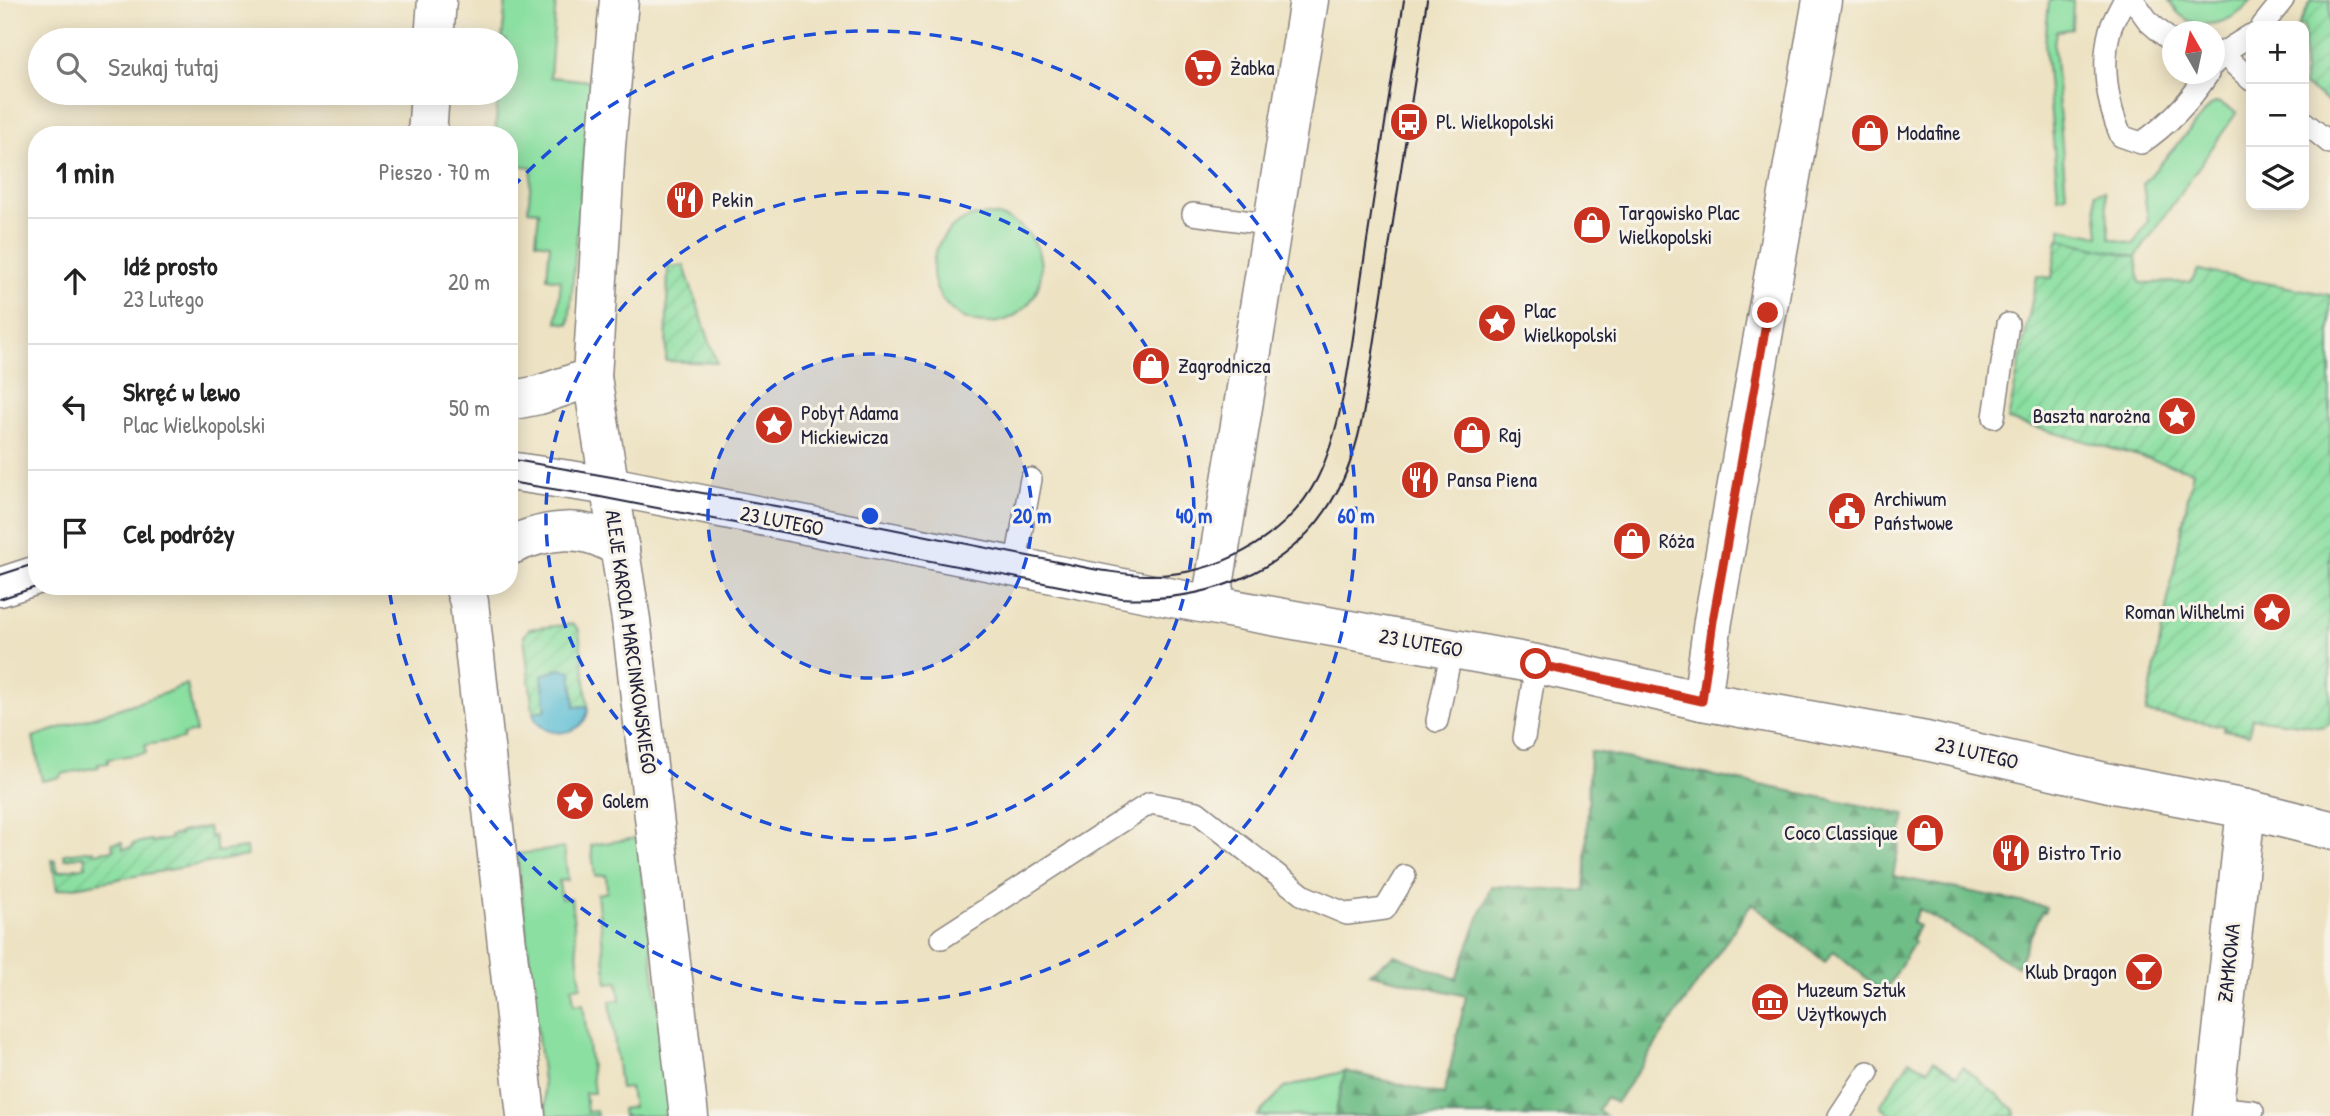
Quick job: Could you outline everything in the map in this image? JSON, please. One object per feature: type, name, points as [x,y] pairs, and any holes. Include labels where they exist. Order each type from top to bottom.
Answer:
[{"type":"street","points":[[435,28],[437,0]]},
{"type":"street","name":"ALEJE KAROLA MARCINKOWSKIEGO","points":[[619,0],[606,146],[592,377],[631,620],[689,1116]]},
{"type":"street","points":[[1211,604],[1309,0]]},
{"type":"street","points":[[1702,701],[1713,621],[1822,0]]},
{"type":"street","points":[[428,126],[429,105]]},
{"type":"street","points":[[518,399],[592,377]]},
{"type":"street","name":"23 LUTEGO","points":[[518,472],[610,486],[1015,567],[1536,664],[1702,701],[1926,741],[2115,784],[2246,809],[2330,830]]},
{"type":"street","points":[[518,543],[533,536],[574,531],[606,539],[620,549]]},
{"type":"street","points":[[0,587],[28,578]]},
{"type":"street","points":[[469,595],[526,1116]]},
{"type":"street","name":"ZAMKOWA","points":[[2214,1111],[2246,809]]},
{"type":"lane","points":[[2124,0],[2111,28],[2106,56],[2111,113],[2121,136],[2141,143],[2160,130],[2202,84]]},
{"type":"lane","points":[[2133,0],[2162,33]]},
{"type":"lane","points":[[2266,21],[2283,0]]},
{"type":"lane","points":[[2225,52],[2246,38]]},
{"type":"lane","points":[[2225,62],[2246,77]]},
{"type":"lane","points":[[2309,126],[2330,143]]},
{"type":"lane","points":[[1193,214],[1273,225]]},
{"type":"lane","points":[[1994,416],[2008,324]]},
{"type":"lane","points":[[1015,567],[1031,479]]},
{"type":"lane","points":[[1437,721],[1452,649]]},
{"type":"lane","points":[[1524,738],[1536,664]]},
{"type":"lane","points":[[942,938],[1150,803],[1197,812],[1304,896],[1347,914],[1385,909],[1405,876]]},
{"type":"lane","points":[[1839,1116],[1868,1072]]},
{"type":"lane","points":[[2214,1111],[2253,1111]]},
{"type":"green space","points":[[506,0],[556,0],[550,77],[591,81],[569,324],[557,322],[561,280],[547,278],[550,244],[536,242],[539,211],[528,210],[532,167],[518,165],[518,126],[496,126],[497,105],[518,105],[518,28],[503,28]]},
{"type":"green space","points":[[2049,0],[2073,0],[2072,29],[2056,31],[2054,45],[2066,195],[2058,197],[2045,44]]},
{"type":"green space","points":[[2169,0],[2252,0],[2243,10],[2223,21],[2192,21],[2177,11]]},
{"type":"green space","points":[[2312,0],[2330,0],[2330,103],[2309,88],[2309,21],[2301,21]]},
{"type":"green space","points":[[2217,102],[2237,112],[2136,257],[2061,240],[2060,228],[2099,236],[2095,193],[2105,191],[2110,238],[2133,244],[2148,221],[2143,184],[2211,105]]},
{"type":"green space","points":[[987,215],[1008,219],[1025,231],[1037,248],[1041,269],[1037,290],[1025,307],[1008,319],[987,323],[966,319],[949,307],[937,290],[933,269],[937,248],[949,231],[966,219]]},
{"type":"green space","points":[[2058,239],[2136,257],[2140,283],[2191,282],[2198,270],[2330,295],[2330,723],[2323,727],[2252,718],[2249,734],[2224,730],[2225,726],[2146,713],[2193,471],[2008,420],[2037,276],[2052,278]]},
{"type":"green space","points":[[668,266],[684,266],[717,363],[666,361]]},
{"type":"green space","points":[[573,624],[579,630],[588,706],[575,707],[571,671],[560,669],[542,675],[546,711],[533,712],[524,636],[529,629]]},
{"type":"green space","points":[[187,684],[196,732],[183,735],[183,739],[145,745],[146,753],[108,759],[108,763],[98,764],[99,767],[61,774],[61,777],[42,781],[33,737]]},
{"type":"green space","points":[[1590,751],[1905,814],[1893,876],[2046,907],[2017,967],[1919,909],[1912,923],[1919,926],[1912,939],[1914,942],[1883,992],[1834,951],[1825,962],[1752,903],[1616,1103],[1606,1097],[1598,1110],[1606,1116],[1335,1116],[1345,1071],[1444,1095],[1466,996],[1369,973],[1395,955],[1456,979],[1491,886],[1585,891]]},
{"type":"green space","points":[[208,827],[210,837],[214,836],[217,852],[246,848],[247,856],[57,890],[52,860],[55,860],[58,872],[86,866],[84,856],[65,859],[64,854],[113,850],[112,843],[122,842],[123,849],[132,847],[132,844],[171,839],[170,836],[180,832]]},
{"type":"green space","points":[[638,838],[671,1116],[623,1116],[622,1109],[633,1107],[630,1088],[620,1089],[610,1001],[620,1000],[618,982],[607,983],[597,894],[607,892],[606,875],[595,876],[591,845]]},
{"type":"green space","points":[[564,848],[568,880],[559,881],[561,899],[571,898],[581,986],[572,987],[574,1005],[583,1004],[594,1093],[585,1093],[587,1112],[596,1111],[597,1116],[547,1116],[517,854]]},
{"type":"green space","points":[[1910,1060],[1928,1070],[1934,1060],[1957,1076],[1963,1067],[2014,1109],[2015,1116],[1891,1116],[1892,1114],[1880,1106]]},
{"type":"green space","points":[[1345,1071],[1335,1116],[1257,1116],[1284,1088]]},
{"type":"water","points":[[560,669],[571,671],[575,707],[588,706],[581,724],[573,730],[553,732],[537,722],[533,712],[546,710],[542,675]]},
{"type":"tram line","points":[[518,461],[787,508],[1122,573],[1172,574],[1222,562],[1245,551],[1267,537],[1303,501],[1317,479],[1335,430],[1352,347],[1404,0]]},
{"type":"tram line","points":[[518,483],[1121,598],[1186,595],[1246,576],[1274,561],[1299,542],[1320,518],[1338,490],[1352,457],[1366,398],[1427,0]]},
{"type":"tram line","points":[[0,575],[28,566]]},
{"type":"tram line","points":[[0,599],[28,590]]},
{"type":"place","name":"Żabka","points":[[1203,68]]},
{"type":"place","name":"Pl. Wielkopolski","points":[[1409,122]]},
{"type":"place","name":"Modafine","points":[[1870,133]]},
{"type":"place","name":"Pekin","points":[[685,200]]},
{"type":"place","name":"Targowisko Plac Wielkopolski","points":[[1592,225]]},
{"type":"place","name":"Plac Wielkopolski","points":[[1497,323]]},
{"type":"place","name":"Zagrodnicza","points":[[1151,366]]},
{"type":"place","name":"Baszta narożna","points":[[2177,416]]},
{"type":"place","name":"Pobyt Adama Mickiewicza","points":[[774,425]]},
{"type":"place","name":"Raj","points":[[1472,435]]},
{"type":"place","name":"Pansa Piena","points":[[1420,480]]},
{"type":"place","name":"Archiwum Państwowe","points":[[1847,511]]},
{"type":"place","name":"Róża","points":[[1632,541]]},
{"type":"place","name":"Roman Wilhelmi","points":[[2272,612]]},
{"type":"place","name":"Golem","points":[[575,801]]},
{"type":"place","name":"Coco Classique","points":[[1925,833]]},
{"type":"place","name":"Bistro Trio","points":[[2011,853]]},
{"type":"place","name":"Klub Dragon","points":[[2144,972]]},
{"type":"place","name":"Muzeum Sztuk Użytkowych","points":[[1770,1002]]},
{"type":"route","points":[[1536,664],[1702,701],[1713,621],[1768,313]]}]
